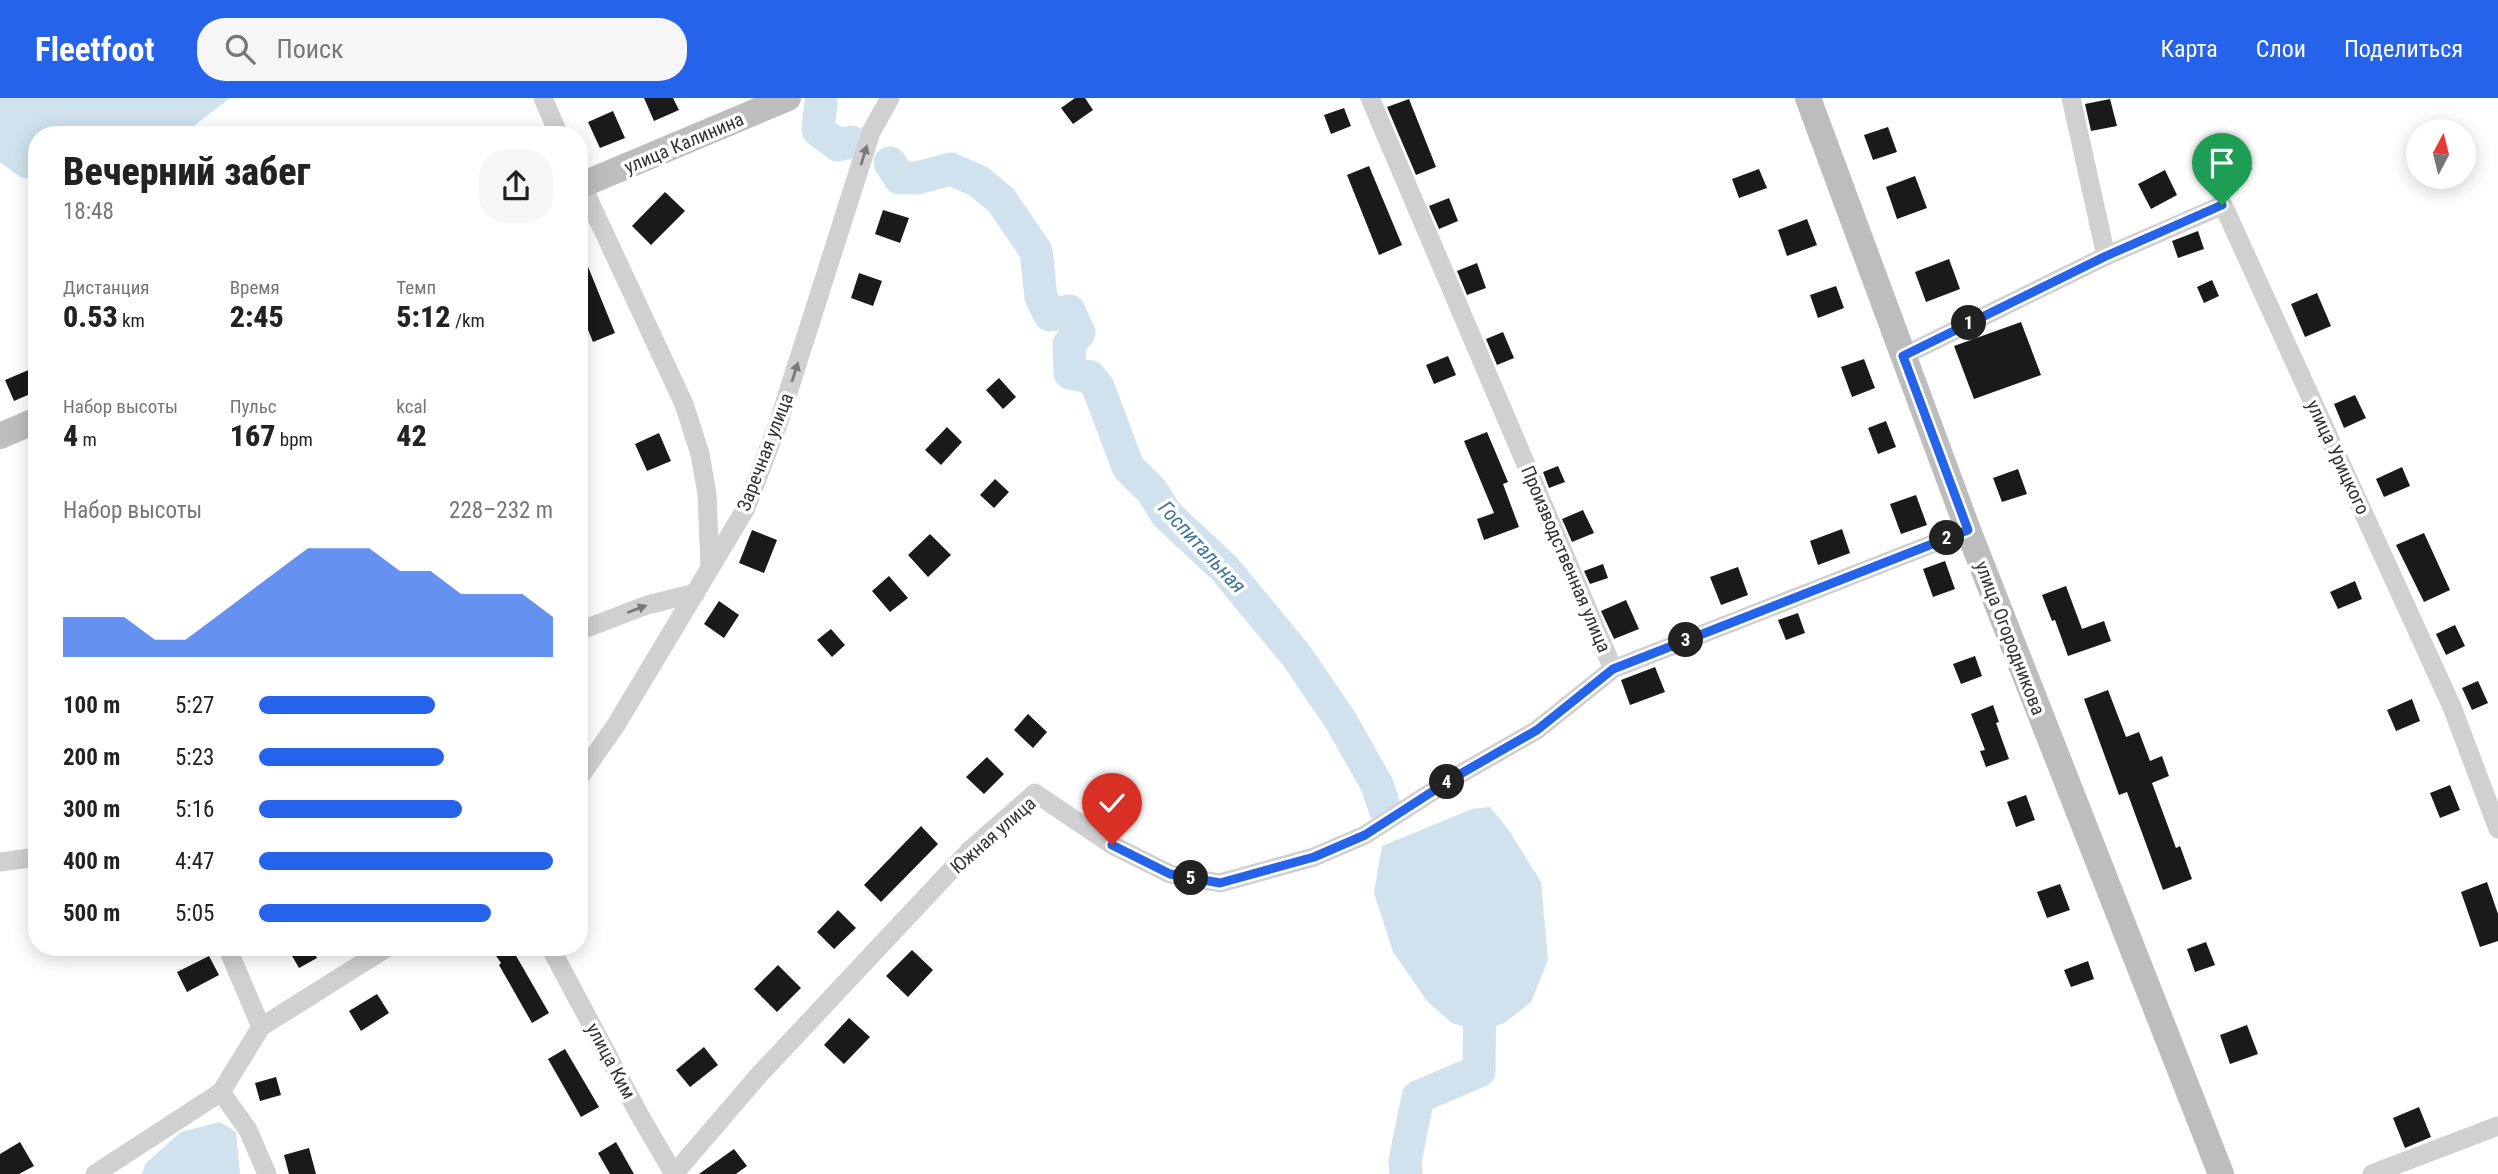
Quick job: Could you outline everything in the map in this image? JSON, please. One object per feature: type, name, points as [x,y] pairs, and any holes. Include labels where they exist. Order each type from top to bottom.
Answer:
[{"type":"street","points":[[543,98],[555,126]]},
{"type":"street","name":"улица Калинина","points":[[588,181],[788,98]]},
{"type":"street","name":"Заречная улица","points":[[588,765],[616,725],[746,508],[778,424],[871,132],[890,98]]},
{"type":"street","name":"Производственная улица","points":[[1370,98],[1613,669],[1968,530]]},
{"type":"street","name":"улица Огородникова","points":[[1808,98],[1968,530],[2221,1174]]},
{"type":"street","points":[[2071,98],[2106,256]]},
{"type":"street","points":[[588,201],[684,404],[700,454],[707,494],[710,569]]},
{"type":"street","name":"улица Урицкого","points":[[1903,356],[2106,256],[2222,205],[2452,707],[2498,829]]},
{"type":"street","points":[[0,436],[28,424]]},
{"type":"street","points":[[588,628],[647,605],[696,593]]},
{"type":"street","name":"Южная улица","points":[[674,1174],[759,1074],[969,851],[1035,793],[1112,845],[1170,874],[1220,883],[1314,857],[1365,835],[1455,777],[1537,730],[1613,669]]},
{"type":"street","points":[[0,862],[28,858]]},
{"type":"street","points":[[231,956],[261,1027]]},
{"type":"street","points":[[95,1174],[221,1092],[261,1027],[374,956]]},
{"type":"street","name":"улица Ким","points":[[555,956],[674,1174]]},
{"type":"street","points":[[221,1092],[248,1130],[267,1174]]},
{"type":"street","points":[[2372,1174],[2498,1126]]},
{"type":"water","points":[[0,98],[230,98],[194,126],[28,126],[28,178],[20,177],[0,162]]},
{"type":"water","points":[[1490,807],[1508,829],[1541,882],[1548,960],[1531,1002],[1506,1022],[1482,1032],[1452,1023],[1427,1001],[1393,952],[1374,893],[1382,846],[1472,809]]},
{"type":"water","points":[[220,1122],[236,1132],[240,1174],[142,1174],[146,1163],[181,1132]]},
{"type":"building","points":[[644,98],[673,98],[679,110],[654,121]]},
{"type":"building","points":[[1075,98],[1085,98],[1093,110],[1073,124],[1061,108]]},
{"type":"building","points":[[1409,99],[1436,167],[1416,175],[1387,107]]},
{"type":"building","points":[[2110,99],[2117,126],[2091,131],[2085,104]]},
{"type":"building","points":[[1344,108],[1351,126],[1331,134],[1324,115]]},
{"type":"building","points":[[613,111],[625,138],[600,148],[588,122]]},
{"type":"building","points":[[1888,127],[1897,152],[1873,160],[1864,135]]},
{"type":"building","points":[[2242,146],[2252,169],[2229,178],[2220,155]]},
{"type":"building","points":[[1369,166],[1402,245],[1379,255],[1347,175]]},
{"type":"building","points":[[1759,169],[1767,188],[1739,198],[1732,179]]},
{"type":"building","points":[[2165,170],[2177,195],[2151,209],[2138,184]]},
{"type":"building","points":[[1915,176],[1927,208],[1897,219],[1886,187]]},
{"type":"building","points":[[665,192],[685,211],[651,245],[632,226]]},
{"type":"building","points":[[1449,198],[1458,221],[1439,229],[1429,206]]},
{"type":"building","points":[[883,210],[909,218],[900,243],[875,234]]},
{"type":"building","points":[[1807,219],[1817,245],[1787,256],[1778,230]]},
{"type":"building","points":[[2198,231],[2204,249],[2178,258],[2172,241]]},
{"type":"building","points":[[1949,259],[1960,289],[1926,302],[1915,272]]},
{"type":"building","points":[[1477,263],[1486,288],[1467,295],[1457,271]]},
{"type":"building","points":[[588,267],[615,333],[593,342],[588,330]]},
{"type":"building","points":[[859,273],[882,281],[873,306],[851,298]]},
{"type":"building","points":[[2212,280],[2219,296],[2204,303],[2197,287]]},
{"type":"building","points":[[1836,286],[1844,308],[1818,318],[1810,295]]},
{"type":"building","points":[[2317,293],[2331,326],[2305,337],[2291,304]]},
{"type":"building","points":[[2021,322],[2041,375],[1974,399],[1954,346]]},
{"type":"building","points":[[1503,332],[1514,358],[1497,365],[1486,339]]},
{"type":"building","points":[[1448,356],[1456,375],[1434,384],[1426,365]]},
{"type":"building","points":[[1864,359],[1875,388],[1852,397],[1841,367]]},
{"type":"building","points":[[28,370],[28,395],[14,401],[5,380]]},
{"type":"building","points":[[999,378],[1016,397],[1003,409],[986,390]]},
{"type":"building","points":[[2355,395],[2366,418],[2344,428],[2334,404]]},
{"type":"building","points":[[1886,421],[1896,447],[1878,454],[1868,428]]},
{"type":"building","points":[[947,427],[962,442],[941,465],[925,450]]},
{"type":"building","points":[[1487,432],[1508,482],[1503,484],[1519,527],[1484,540],[1477,519],[1494,513],[1464,441]]},
{"type":"building","points":[[659,433],[671,461],[647,471],[635,444]]},
{"type":"building","points":[[1558,466],[1565,482],[1549,488],[1543,472]]},
{"type":"building","points":[[2402,467],[2410,486],[2384,497],[2376,479]]},
{"type":"building","points":[[2018,469],[2027,494],[2002,502],[1993,478]]},
{"type":"building","points":[[995,479],[1009,492],[994,508],[980,495]]},
{"type":"building","points":[[1916,495],[1927,525],[1901,534],[1890,504]]},
{"type":"building","points":[[1583,510],[1594,533],[1572,542],[1562,519]]},
{"type":"building","points":[[1842,529],[1850,553],[1818,565],[1810,541]]},
{"type":"building","points":[[752,530],[777,540],[764,573],[739,563]]},
{"type":"building","points":[[2424,533],[2450,590],[2424,602],[2396,545]]},
{"type":"building","points":[[930,534],[951,555],[928,577],[908,555]]},
{"type":"building","points":[[1945,561],[1955,589],[1933,597],[1923,569]]},
{"type":"building","points":[[1603,564],[1608,578],[1590,584],[1584,571]]},
{"type":"building","points":[[1738,567],[1748,595],[1721,605],[1710,577]]},
{"type":"building","points":[[889,576],[908,598],[890,612],[872,591]]},
{"type":"building","points":[[2355,581],[2362,599],[2338,609],[2330,592]]},
{"type":"building","points":[[2066,586],[2082,629],[2104,621],[2111,641],[2068,656],[2055,620],[2052,621],[2042,595]]},
{"type":"building","points":[[1626,600],[1639,629],[1614,639],[1601,611]]},
{"type":"building","points":[[719,601],[739,615],[724,638],[704,624]]},
{"type":"building","points":[[1798,613],[1805,633],[1786,640],[1778,620]]},
{"type":"building","points":[[2455,625],[2465,646],[2446,655],[2436,634]]},
{"type":"building","points":[[831,629],[845,645],[832,657],[817,640]]},
{"type":"building","points":[[1975,656],[1982,676],[1961,684],[1953,664]]},
{"type":"building","points":[[1655,667],[1665,692],[1630,705],[1621,680]]},
{"type":"building","points":[[2478,681],[2488,703],[2472,710],[2462,688]]},
{"type":"building","points":[[2108,690],[2126,737],[2139,732],[2150,761],[2162,756],[2169,776],[2152,783],[2176,848],[2180,846],[2192,879],[2163,890],[2127,792],[2119,795],[2084,699]]},
{"type":"building","points":[[2412,699],[2420,721],[2396,731],[2387,710]]},
{"type":"building","points":[[1993,705],[1999,722],[1996,723],[2009,759],[1986,767],[1980,751],[1985,750],[1971,714]]},
{"type":"building","points":[[1028,714],[1047,732],[1033,748],[1014,730]]},
{"type":"building","points":[[987,757],[1004,774],[984,794],[966,777]]},
{"type":"building","points":[[2450,785],[2460,810],[2440,818],[2430,793]]},
{"type":"building","points":[[2026,795],[2035,820],[2016,827],[2007,802]]},
{"type":"building","points":[[921,826],[938,844],[881,902],[864,885]]},
{"type":"building","points":[[2487,882],[2498,914],[2498,941],[2480,947],[2461,892]]},
{"type":"building","points":[[2060,884],[2070,910],[2047,918],[2037,892]]},
{"type":"building","points":[[838,910],[856,928],[834,949],[817,932]]},
{"type":"building","points":[[2206,942],[2215,965],[2195,972],[2187,949]]},
{"type":"building","points":[[912,950],[933,970],[908,997],[886,976]]},
{"type":"building","points":[[209,956],[219,975],[187,992],[177,972]]},
{"type":"building","points":[[292,956],[316,956],[317,958],[299,968]]},
{"type":"building","points":[[496,956],[516,956],[549,1013],[532,1023],[499,965],[501,963]]},
{"type":"building","points":[[2088,961],[2094,979],[2071,987],[2064,970]]},
{"type":"building","points":[[778,965],[801,988],[777,1012],[754,989]]},
{"type":"building","points":[[377,994],[389,1013],[361,1031],[349,1011]]},
{"type":"building","points":[[849,1018],[870,1037],[844,1064],[824,1045]]},
{"type":"building","points":[[2247,1025],[2258,1054],[2230,1064],[2220,1035]]},
{"type":"building","points":[[704,1047],[718,1065],[690,1087],[676,1070]]},
{"type":"building","points":[[565,1049],[599,1107],[581,1117],[548,1059]]},
{"type":"building","points":[[276,1077],[281,1095],[260,1101],[255,1083]]},
{"type":"building","points":[[2419,1107],[2431,1137],[2405,1148],[2393,1118]]},
{"type":"building","points":[[20,1142],[34,1166],[19,1174],[0,1174],[0,1154]]},
{"type":"building","points":[[616,1142],[634,1174],[610,1174],[598,1153]]},
{"type":"building","points":[[309,1148],[316,1174],[289,1174],[284,1155]]},
{"type":"building","points":[[734,1149],[747,1166],[736,1174],[699,1174]]},
{"type":"waterway","name":"Госпитальная","points":[[821,102],[818,130],[838,145],[851,142]]},
{"type":"waterway","name":"Госпитальная","points":[[890,163],[900,178],[917,178],[951,169],[978,181],[1001,200],[1036,251],[1041,297],[1050,315],[1069,311],[1079,333],[1069,344],[1070,373],[1090,377],[1098,387],[1128,467],[1152,491],[1167,515],[1224,568],[1296,655],[1341,721],[1377,785],[1385,809]]},
{"type":"waterway","name":"Госпитальная","points":[[1406,1174],[1405,1161],[1418,1097],[1479,1071],[1480,987]]},
{"type":"route","points":[[1112,845],[1170,874],[1220,883],[1314,857],[1365,835],[1455,777],[1537,730],[1613,669],[1968,530],[1903,356],[2106,256],[2222,205]]}]
